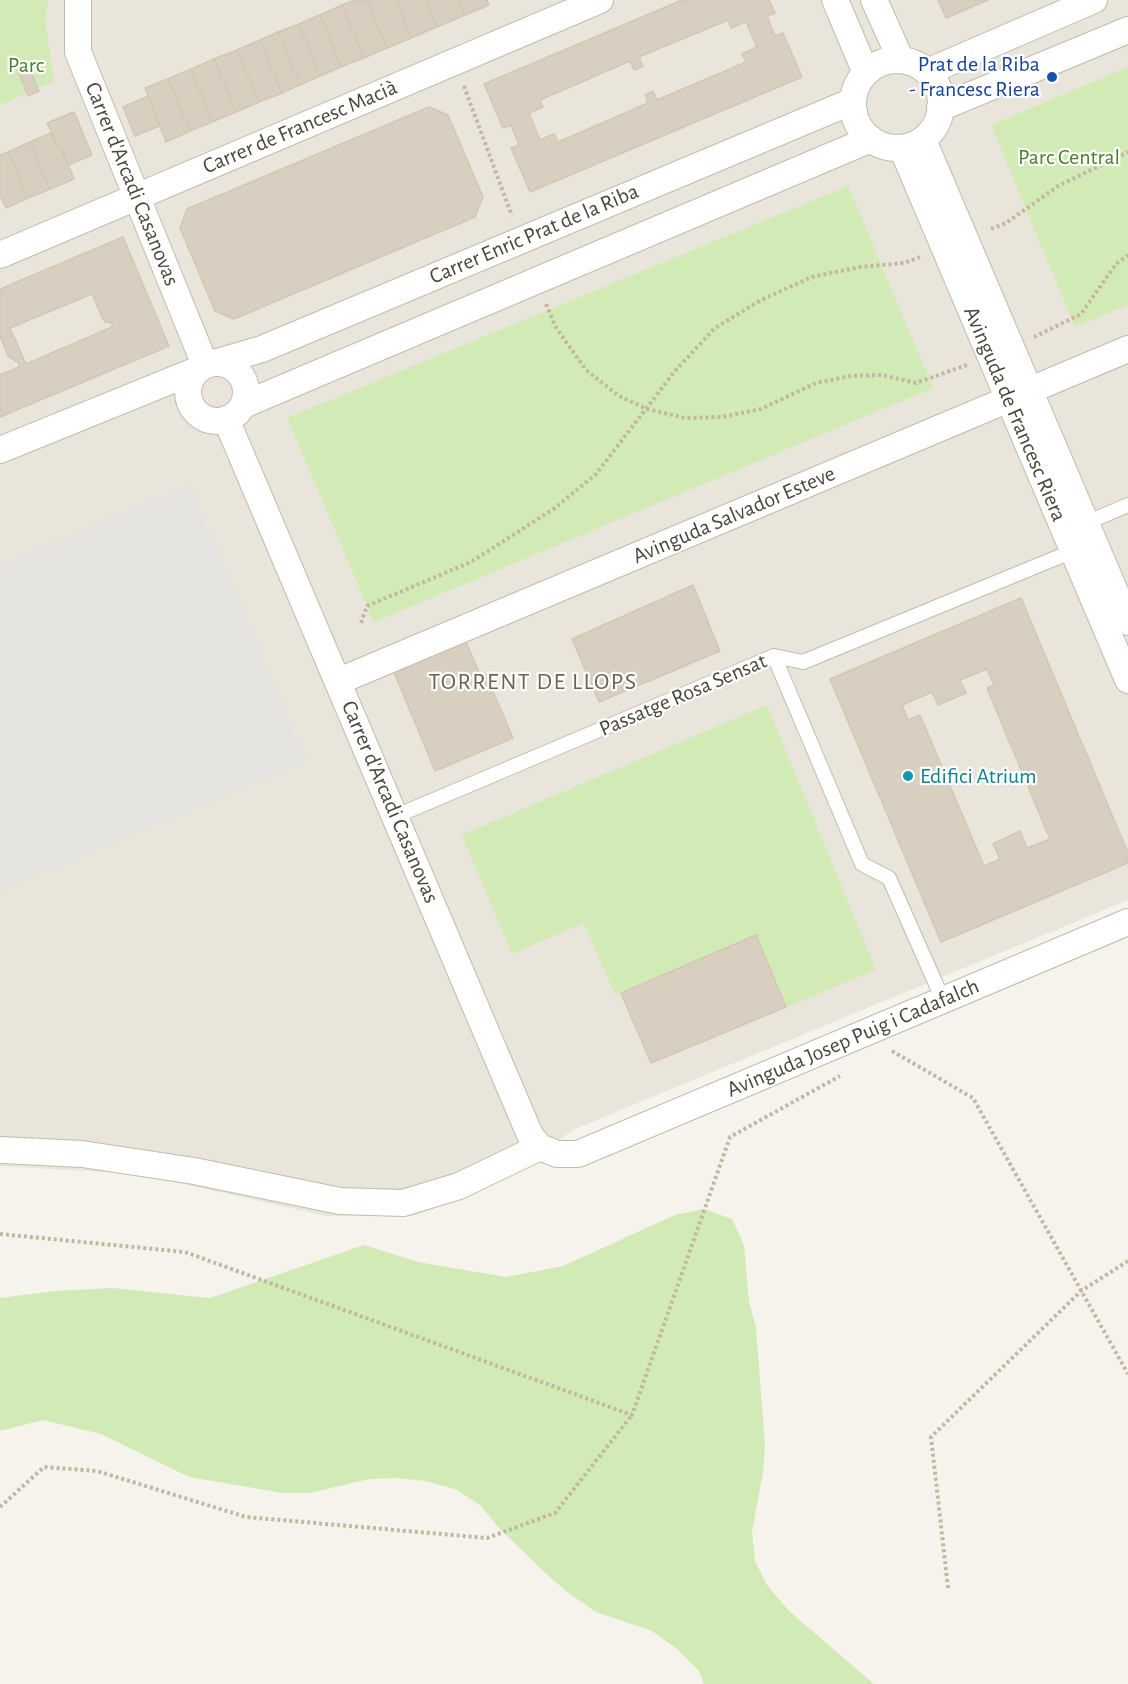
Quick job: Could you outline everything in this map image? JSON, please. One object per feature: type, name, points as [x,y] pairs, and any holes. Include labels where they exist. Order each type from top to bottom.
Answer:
[{"type":"street","name":"Carrer d'Arcadi Casanovas","points":[[78,0],[78,52],[138,195],[205,366]]},
{"type":"street","name":"Carrer de Francesc Macià","points":[[0,255],[600,0]]},
{"type":"street","points":[[835,0],[866,73]]},
{"type":"street","points":[[874,0],[901,60]]},
{"type":"street","points":[[927,72],[1094,0]]},
{"type":"street","points":[[940,108],[1128,30]]},
{"type":"street","points":[[901,60],[914,63],[927,72],[936,84],[940,108],[936,124],[913,144],[889,147],[871,139],[859,126],[853,101],[856,89],[866,73],[882,63],[901,60]]},
{"type":"street","name":"Carrer Enric Prat de la Riba","points":[[0,450],[205,366],[262,349],[853,101]]},
{"type":"street","name":"Carrer Enric Prat de la Riba","points":[[234,412],[537,280],[871,139]]},
{"type":"street","name":"Avinguda de Francesc Riera","points":[[913,144],[1019,394],[1073,551],[1128,680]]},
{"type":"street","name":"Avinguda Salvador Esteve","points":[[339,681],[1128,349]]},
{"type":"street","points":[[205,366],[232,367],[239,373],[246,388],[234,412],[206,418],[194,410],[188,394],[191,377],[205,366]]},
{"type":"street","name":"Avinguda de Francesc Riera","points":[[1019,394],[1086,523],[1128,622]]},
{"type":"street","name":"Carrer d'Arcadi Casanovas","points":[[234,412],[339,681],[530,1135],[540,1147]]},
{"type":"street","name":"Avinguda Josep Puig i Cadafalch","points":[[540,1147],[557,1154],[578,1154],[1128,922]]},
{"type":"street","points":[[0,1150],[82,1154],[194,1171],[340,1202],[403,1203],[459,1186],[540,1147]]},
{"type":"lane","points":[[1086,523],[1128,505]]},
{"type":"lane","name":"Passatge Rosa Sensat","points":[[396,816],[774,656],[803,662],[1073,551]]},
{"type":"lane","points":[[774,656],[862,864],[889,878],[943,1000]]},
{"type":"path","points":[[455,62],[520,239]]},
{"type":"path","points":[[361,623],[367,606],[471,562],[555,508],[596,474],[675,371],[715,328],[761,300],[812,277],[860,267],[904,264],[1006,223],[1058,186],[1128,152]]},
{"type":"path","points":[[537,280],[555,326],[586,370],[619,396],[647,409],[685,418],[722,417],[760,410],[816,383],[850,376],[872,375],[916,382],[948,373],[1081,314],[1109,273],[1128,255]]},
{"type":"path","points":[[888,1049],[973,1098],[1128,1374]]},
{"type":"path","points":[[0,1507],[44,1467],[97,1471],[246,1517],[486,1538],[555,1513],[632,1415],[730,1137],[849,1071]]},
{"type":"path","points":[[0,1234],[185,1252],[632,1415]]},
{"type":"path","points":[[948,1588],[931,1437],[1081,1291],[1128,1261]]},
{"type":"shaded area","points":[[0,0],[1128,0],[1128,900],[575,1129],[485,1189],[413,1216],[326,1216],[138,1174],[0,1166]]},
{"type":"shaded area","points":[[190,484],[307,761],[0,891],[0,565]]},
{"type":"green space","name":"Parc","points":[[0,0],[48,0],[45,19],[54,81],[0,105]]},
{"type":"green space","name":"Parc Central","points":[[1128,67],[1128,305],[1075,327],[991,125]]},
{"type":"green space","points":[[848,186],[933,388],[374,622],[287,418]]},
{"type":"green space","points":[[767,705],[876,970],[786,1007],[755,935],[615,995],[584,923],[512,954],[462,835]]},
{"type":"green space","points":[[704,1209],[732,1219],[744,1245],[749,1301],[756,1328],[765,1445],[763,1473],[752,1531],[755,1561],[767,1585],[789,1611],[874,1684],[704,1684],[699,1671],[677,1649],[652,1631],[596,1612],[567,1592],[498,1527],[480,1505],[455,1489],[425,1481],[397,1478],[369,1479],[310,1493],[283,1493],[189,1477],[101,1434],[43,1420],[0,1431],[0,1298],[55,1291],[113,1288],[210,1298],[364,1245],[418,1262],[506,1277],[563,1266],[675,1215]]},
{"type":"building","points":[[355,0],[367,0],[387,48],[364,58],[342,5]]},
{"type":"building","points":[[367,0],[396,0],[411,38],[387,48]]},
{"type":"building","points":[[396,0],[426,0],[437,27],[411,38]]},
{"type":"building","points":[[426,0],[459,0],[465,15],[437,27]]},
{"type":"building","points":[[459,0],[487,0],[489,5],[465,15]]},
{"type":"building","points":[[682,0],[769,0],[775,13],[767,16],[775,36],[783,33],[802,77],[530,192],[511,148],[519,145],[511,125],[503,128],[484,84]],"holes":[[[728,20],[731,28],[746,22],[757,47],[742,54],[746,62],[657,100],[653,91],[645,95],[648,103],[558,142],[554,134],[540,140],[529,113],[543,107],[540,100],[630,61],[634,70],[643,66],[639,57]]]},
{"type":"building","points":[[938,0],[988,0],[946,18]]},
{"type":"building","points":[[342,5],[364,58],[341,67],[320,15]]},
{"type":"building","points":[[320,15],[341,67],[320,76],[299,24]]},
{"type":"building","points":[[299,24],[320,76],[300,85],[278,32]]},
{"type":"building","points":[[278,32],[300,85],[282,93],[260,40]]},
{"type":"building","points":[[260,40],[282,93],[259,102],[237,50]]},
{"type":"building","points":[[237,50],[259,102],[236,112],[214,59]]},
{"type":"building","points":[[214,59],[236,112],[212,122],[191,69]]},
{"type":"building","points":[[27,62],[39,91],[28,96],[16,66]]},
{"type":"building","points":[[191,69],[212,122],[190,131],[168,79]]},
{"type":"building","points":[[168,79],[190,131],[166,142],[145,88]]},
{"type":"building","points":[[149,96],[159,126],[135,136],[123,107]]},
{"type":"building","points":[[429,107],[448,115],[483,197],[475,217],[234,319],[215,311],[180,228],[187,209]]},
{"type":"building","points":[[74,112],[92,155],[68,165],[47,123]]},
{"type":"building","points":[[51,133],[58,149],[61,147],[74,179],[50,189],[30,142]]},
{"type":"building","points":[[30,142],[50,189],[28,198],[8,152]]},
{"type":"building","points":[[8,152],[28,198],[6,208],[0,195],[0,155]]},
{"type":"building","points":[[123,237],[169,346],[0,417],[0,375],[19,367],[19,363],[8,356],[0,336],[0,289]],"holes":[[[92,294],[105,322],[112,323],[112,327],[26,364],[10,328]]]},
{"type":"building","points":[[693,585],[720,651],[599,702],[572,639]]},
{"type":"building","name":"Edifici Atrium","points":[[1021,598],[1128,853],[1128,863],[941,942],[830,679]],"holes":[[[987,669],[994,685],[987,688],[1050,839],[1027,848],[1020,831],[993,844],[1000,859],[984,866],[920,715],[908,720],[902,705],[932,692],[938,705],[966,693],[960,680]]]},
{"type":"building","points":[[456,618],[481,677],[486,675],[513,738],[435,771],[384,648]]},
{"type":"building","points":[[756,935],[786,1007],[651,1063],[621,993]]},
{"type":"place","name":"Prat de la Riba - Francesc Riera","points":[[1052,77]]},
{"type":"place","name":"Edifici Atrium","points":[[908,776]]},
{"type":"district","name":"TORRENT DE LLOPS","points":[[533,682]]}]
